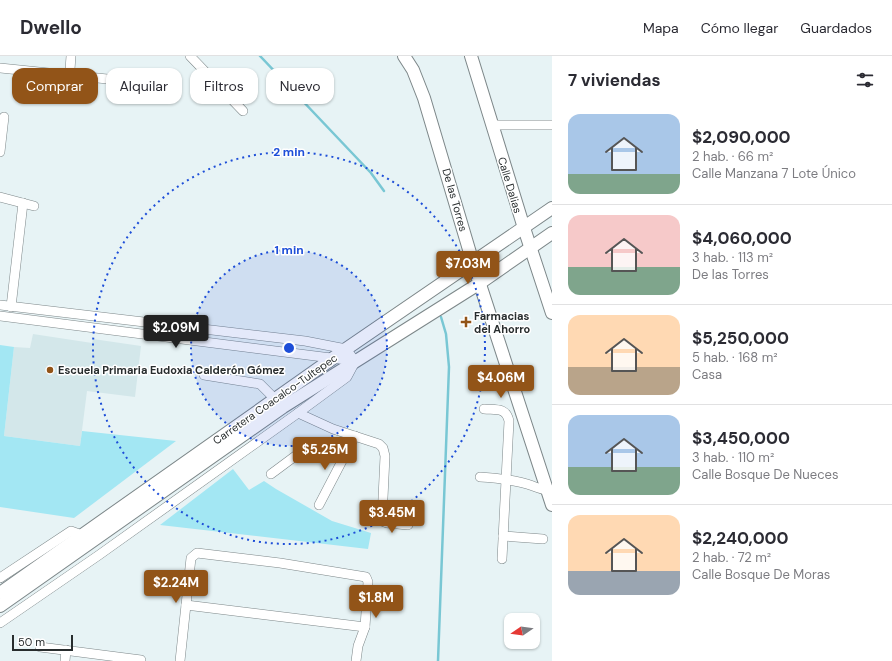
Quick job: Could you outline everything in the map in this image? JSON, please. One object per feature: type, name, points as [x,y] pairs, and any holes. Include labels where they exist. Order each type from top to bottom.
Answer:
[{"type":"main road","name":"De las Torres","points":[[404,56],[412,70],[424,98],[473,263],[549,485],[552,506]]},
{"type":"main road","name":"Calle Dalias","points":[[471,56],[530,249],[552,313]]},
{"type":"main road","name":"Carretera Coacalco-Tultepec","points":[[0,593],[346,349],[552,208]]},
{"type":"main road","name":"Carretera Coacalco-Tultepec","points":[[0,606],[283,407],[480,283],[552,233]]},
{"type":"street","points":[[71,68],[72,56]]},
{"type":"street","points":[[190,56],[243,111]]},
{"type":"street","points":[[0,68],[12,69]]},
{"type":"street","points":[[0,152],[4,117]]},
{"type":"street","points":[[492,126],[552,125]]},
{"type":"street","points":[[0,197],[34,206]]},
{"type":"street","points":[[11,307],[23,203]]},
{"type":"street","points":[[0,305],[305,341],[346,349],[356,361]]},
{"type":"street","points":[[0,316],[356,361]]},
{"type":"street","points":[[0,623],[99,555],[347,377],[356,361]]},
{"type":"street","points":[[204,375],[260,384],[276,399]]},
{"type":"street","points":[[484,409],[503,410],[508,414],[509,421],[502,559]]},
{"type":"street","points":[[298,413],[333,429],[379,444],[383,448],[385,456],[382,519],[387,523],[408,525]]},
{"type":"street","points":[[319,505],[355,436]]},
{"type":"street","points":[[271,474],[302,451],[306,450],[344,456]]},
{"type":"street","points":[[480,477],[506,479],[529,484],[549,485]]},
{"type":"street","points":[[0,578],[71,531],[82,535]]},
{"type":"street","points":[[503,536],[543,539]]},
{"type":"street","points":[[180,661],[191,558],[197,553],[280,563],[366,577],[368,582],[365,628],[358,646],[356,661]]},
{"type":"street","points":[[186,605],[365,628]]},
{"type":"street","points":[[40,647],[122,659],[141,660]]},
{"type":"street","points":[[65,661],[66,650]]},
{"type":"shaded area","name":"Escuela Primaria Eudoxia Calderón Gómez","points":[[33,334],[92,343],[93,339],[141,346],[135,397],[87,391],[80,446],[4,436],[14,347],[30,348]]},
{"type":"shaded area","points":[[0,345],[14,347],[4,436],[80,446],[82,431],[176,441],[74,518],[0,507]]},
{"type":"shaded area","points":[[233,469],[249,490],[264,481],[332,521],[371,533],[368,549],[160,525]]},
{"type":"waterway","points":[[260,56],[371,173],[384,191]]},
{"type":"waterway","points":[[438,661],[449,367],[446,334],[441,317]]},
{"type":"place","name":"Farmacias del Ahorro","points":[[466,322]]},
{"type":"place","name":"Escuela Primaria Eudoxia Calderón Gómez","points":[[50,370]]}]
